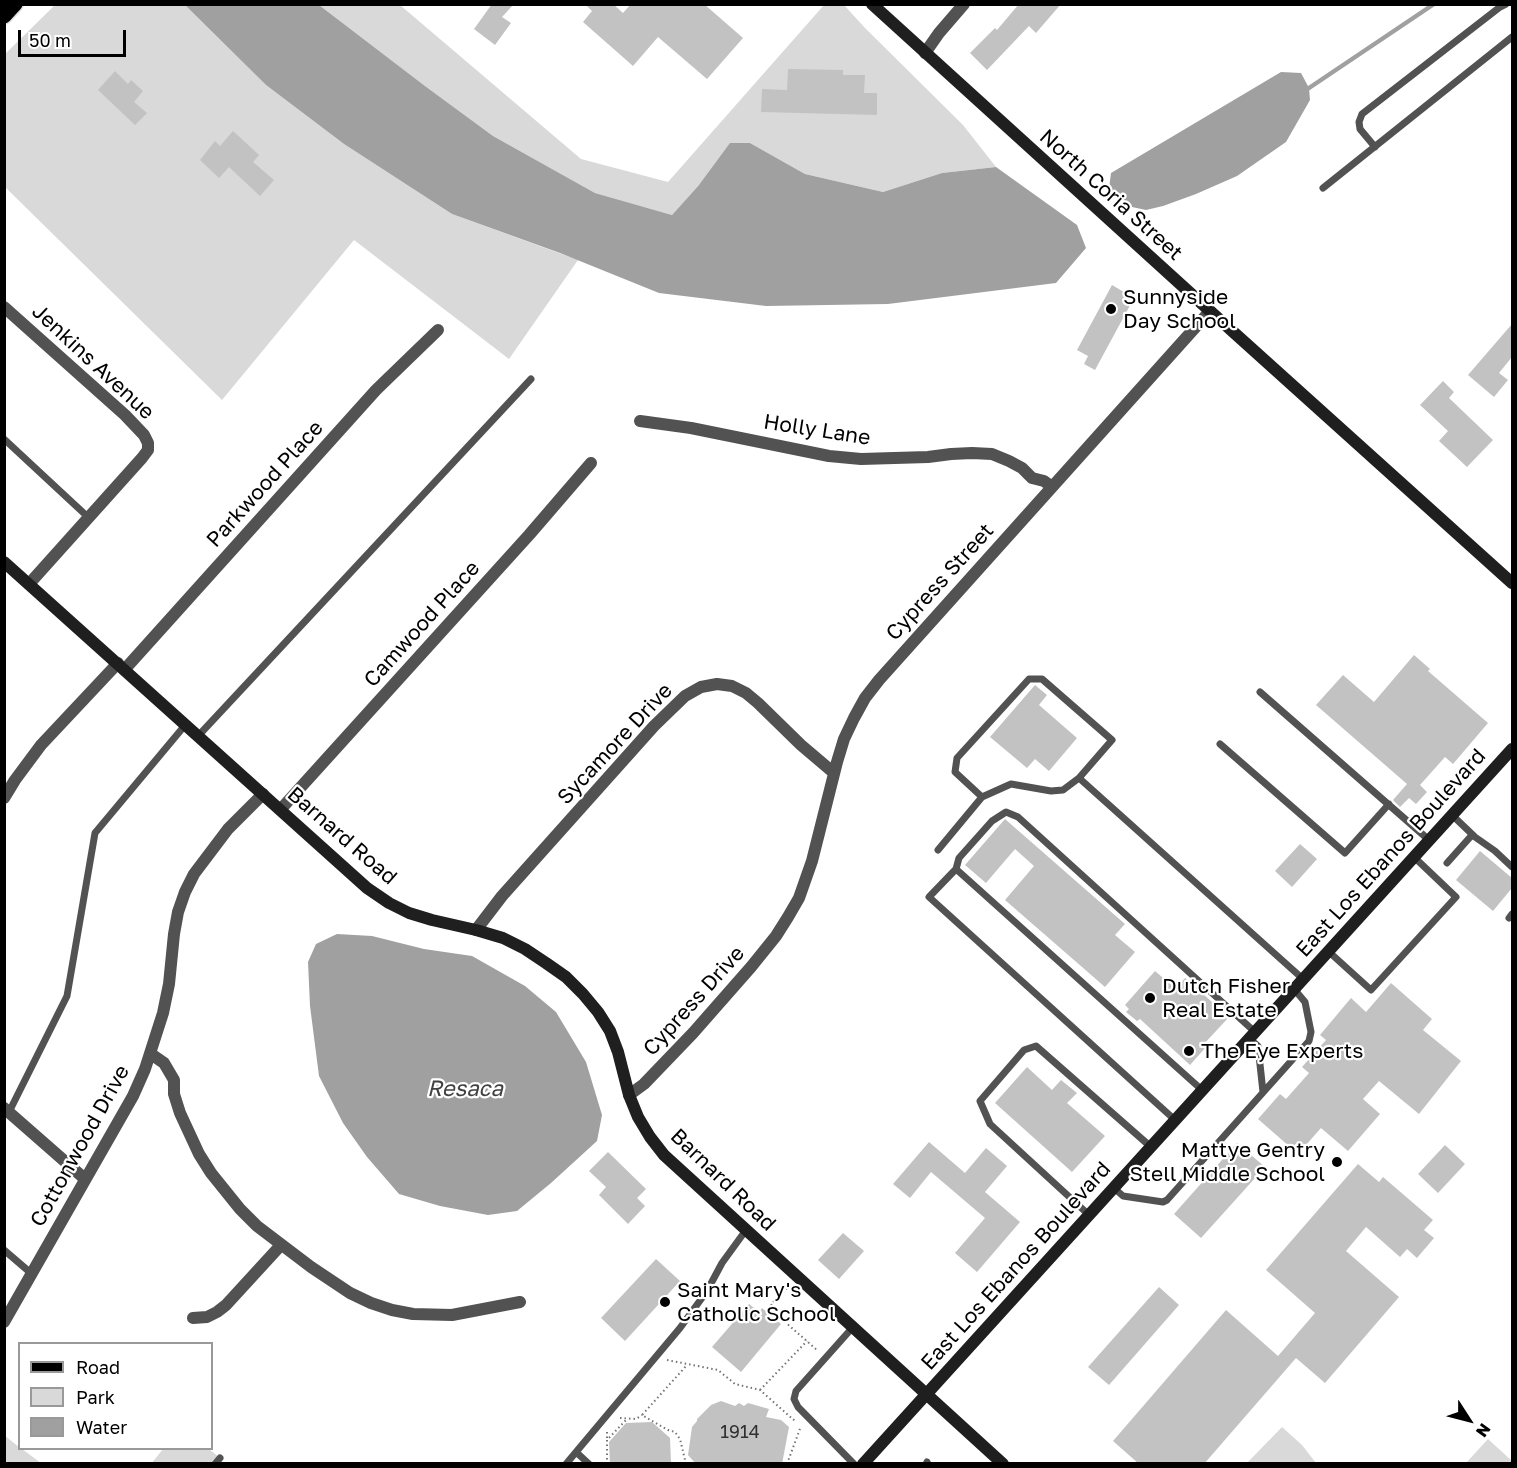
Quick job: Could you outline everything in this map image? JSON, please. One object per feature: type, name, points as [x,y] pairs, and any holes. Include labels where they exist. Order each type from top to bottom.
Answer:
[{"type":"main road","points":[[4,16],[15,4]]},
{"type":"street","name":"North Coria Street","points":[[872,4],[1512,583]]},
{"type":"street","points":[[925,53],[964,4]]},
{"type":"street","name":"Jenkins Avenue","points":[[4,307],[125,416],[144,435],[148,443],[148,450],[142,458],[29,584]]},
{"type":"street","name":"Cypress Street","points":[[782,928],[806,880],[844,739],[865,698],[1210,311]]},
{"type":"street","name":"Parkwood Place","points":[[4,798],[41,745],[121,666],[376,390],[438,330]]},
{"type":"street","name":"Holly Lane","points":[[640,421],[691,428],[829,456],[861,459],[992,454],[1009,460],[1032,478],[1044,481],[1052,487]]},
{"type":"street","name":"Camwood Place","points":[[280,809],[529,535],[591,463]]},
{"type":"street","name":"Barnard Road","points":[[4,562],[367,888],[409,913],[503,938],[525,949],[566,978],[598,1012],[610,1031],[638,1117],[664,1155],[1003,1464]]},
{"type":"street","name":"Sycamore Drive","points":[[476,930],[502,896],[654,726],[684,696],[701,687],[717,684],[732,686],[746,693],[834,773]]},
{"type":"street","name":"East Los Ebanos Boulevard","points":[[863,1464],[1512,749]]},
{"type":"street","name":"Cottonwood Drive","points":[[4,1322],[133,1096],[151,1054],[163,1013],[178,912],[185,892],[207,855],[228,829],[263,794]]},
{"type":"street","name":"Cypress Drive","points":[[629,1095],[644,1084],[693,1033],[752,967],[782,928]]},
{"type":"street","points":[[151,1054],[164,1063],[174,1080],[174,1094],[180,1113],[199,1154],[211,1173],[257,1226],[311,1267],[371,1304],[413,1314],[452,1314],[520,1302]]},
{"type":"street","points":[[7,1110],[85,1179]]},
{"type":"street","points":[[193,1318],[207,1317],[226,1305],[281,1245]]},
{"type":"lane","points":[[1375,147],[1360,129],[1359,122],[1362,114],[1506,4]]},
{"type":"lane","points":[[1323,188],[1512,37]]},
{"type":"lane","points":[[199,735],[531,380]]},
{"type":"lane","points":[[4,439],[89,518]]},
{"type":"lane","points":[[938,850],[982,797],[1011,784],[1051,792],[1063,790],[1079,778],[1112,740],[1042,680],[1029,679],[957,758],[955,772],[982,797]]},
{"type":"lane","points":[[1260,692],[1430,840]]},
{"type":"lane","points":[[7,1110],[67,996],[95,833],[186,724]]},
{"type":"lane","points":[[1220,744],[1345,853],[1389,804]]},
{"type":"lane","points":[[1079,778],[1303,979]]},
{"type":"lane","points":[[1174,1120],[929,897],[956,869],[959,858],[992,821],[1006,813],[1018,817],[1252,1035],[1258,1046],[1263,1092]]},
{"type":"lane","points":[[1452,816],[1512,867]]},
{"type":"lane","points":[[1447,863],[1472,835]]},
{"type":"lane","points":[[1328,951],[1371,990],[1456,897],[1414,857]]},
{"type":"lane","points":[[956,869],[1202,1090]]},
{"type":"lane","points":[[1114,1188],[1123,1197],[1162,1202],[1167,1200],[1309,1041],[1311,1032],[1305,1002],[1294,989]]},
{"type":"lane","points":[[1089,1215],[990,1124],[980,1101],[1024,1050],[1036,1046],[1151,1147]]},
{"type":"lane","points":[[566,1464],[680,1328],[746,1230]]},
{"type":"lane","points":[[4,1250],[32,1274]]},
{"type":"lane","points":[[854,1327],[796,1391],[794,1399],[798,1407],[855,1464]]},
{"type":"lane","points":[[576,1452],[589,1464]]},
{"type":"path","points":[[798,1277],[771,1304],[775,1313],[826,1358]]},
{"type":"path","points":[[760,1390],[807,1341]]},
{"type":"path","points":[[655,1358],[718,1370],[735,1384],[760,1390],[801,1426],[787,1464]]},
{"type":"path","points":[[605,1417],[636,1419],[688,1364]]},
{"type":"path","points":[[642,1415],[675,1432],[680,1439],[686,1464]]},
{"type":"path","points":[[607,1464],[607,1440],[627,1419]]},
{"type":"green space","points":[[55,5],[185,5],[266,85],[344,144],[452,214],[578,260],[509,359],[354,240],[222,400],[5,187],[4,55]]},
{"type":"green space","points":[[319,5],[400,5],[581,159],[668,182],[824,5],[844,5],[963,125],[996,167],[942,173],[883,192],[805,174],[750,143],[699,185],[672,215],[595,193],[493,136]]},
{"type":"green space","points":[[1282,1427],[1302,1445],[1316,1463],[1247,1463]]},
{"type":"green space","points":[[4,1435],[18,1446],[18,1450],[23,1450],[41,1463],[5,1463]]},
{"type":"green space","points":[[1488,1439],[1512,1461],[1512,1463],[1466,1463]]},
{"type":"green space","points":[[162,1450],[210,1450],[220,1458],[215,1463],[151,1464]]},
{"type":"water","points":[[185,5],[319,5],[493,136],[595,193],[672,215],[699,185],[730,143],[750,143],[805,174],[883,192],[942,173],[996,167],[1077,225],[1086,248],[1056,283],[888,304],[766,306],[659,293],[560,253],[452,214],[344,144],[266,85]]},
{"type":"water","points":[[1281,72],[1301,73],[1309,88],[1310,100],[1286,142],[1237,176],[1196,194],[1146,210],[1132,207],[1109,189],[1111,173]]},
{"type":"water","name":"Resaca","points":[[337,934],[372,936],[424,949],[472,956],[525,986],[556,1012],[586,1062],[602,1115],[597,1141],[517,1211],[488,1215],[440,1206],[399,1194],[367,1157],[343,1123],[319,1076],[310,1006],[308,962],[316,944]]},
{"type":"building","points":[[492,4],[514,4],[502,17],[511,23],[495,45],[474,29]]},
{"type":"building","points":[[585,4],[613,4],[623,13],[631,4],[704,4],[743,38],[707,79],[658,37],[633,66],[583,22],[592,11]]},
{"type":"building","points":[[1019,4],[1061,4],[1036,33],[1029,26],[987,70],[970,53],[995,28],[997,30]]},
{"type":"building","points":[[788,69],[843,70],[843,75],[865,75],[864,93],[877,93],[877,115],[761,112],[762,89],[787,90]]},
{"type":"building","points":[[115,71],[128,84],[131,80],[143,91],[134,102],[147,113],[135,125],[98,90]]},
{"type":"building","points":[[233,131],[259,155],[253,162],[274,180],[260,196],[229,167],[219,178],[200,160],[215,141],[220,146]]},
{"type":"building","points":[[1112,285],[1134,298],[1095,370],[1084,364],[1088,356],[1077,350]]},
{"type":"building","points":[[1512,324],[1512,357],[1499,373],[1508,380],[1494,397],[1468,375]]},
{"type":"building","points":[[1443,381],[1454,392],[1449,398],[1493,440],[1467,467],[1439,441],[1448,431],[1420,405]]},
{"type":"building","points":[[1414,655],[1430,669],[1428,671],[1488,723],[1453,764],[1445,757],[1420,785],[1427,792],[1416,804],[1409,798],[1400,807],[1393,800],[1407,784],[1316,705],[1343,675],[1374,702]]},
{"type":"building","points":[[1035,685],[1047,695],[1039,705],[1077,738],[1049,771],[1035,759],[1027,768],[990,737]]},
{"type":"building","points":[[1005,819],[1125,924],[1115,935],[1135,952],[1105,987],[1005,900],[1034,866],[1015,849],[986,883],[965,865]]},
{"type":"building","points":[[1300,844],[1317,859],[1292,887],[1275,871]]},
{"type":"building","points":[[1480,851],[1512,878],[1512,888],[1493,911],[1456,880]]},
{"type":"building","points":[[1155,971],[1176,989],[1185,978],[1229,1017],[1203,1045],[1206,1047],[1190,1065],[1140,1019],[1137,1021],[1126,1012],[1129,1009],[1125,1005]]},
{"type":"building","points":[[1391,983],[1432,1019],[1423,1030],[1461,1061],[1419,1114],[1379,1081],[1363,1099],[1380,1114],[1348,1151],[1321,1128],[1298,1154],[1258,1119],[1280,1094],[1286,1099],[1309,1073],[1302,1067],[1326,1040],[1320,1035],[1351,998],[1366,1012]]},
{"type":"building","points":[[1027,1067],[1052,1090],[1061,1080],[1077,1093],[1067,1103],[1105,1136],[1072,1172],[995,1103]]},
{"type":"building","points":[[929,1142],[965,1173],[986,1148],[1007,1166],[985,1192],[1020,1222],[977,1272],[955,1253],[985,1218],[931,1172],[910,1198],[893,1184]]},
{"type":"building","points":[[1237,1143],[1265,1167],[1201,1238],[1174,1214]]},
{"type":"building","points":[[1445,1145],[1465,1164],[1438,1193],[1418,1174]]},
{"type":"building","points":[[608,1152],[646,1189],[637,1198],[645,1206],[628,1224],[599,1195],[606,1187],[589,1171]]},
{"type":"building","points":[[1358,1164],[1379,1182],[1383,1177],[1433,1220],[1424,1230],[1434,1238],[1417,1258],[1407,1249],[1400,1257],[1366,1227],[1346,1251],[1399,1297],[1325,1383],[1296,1358],[1204,1464],[1139,1464],[1113,1441],[1226,1310],[1278,1356],[1315,1313],[1266,1270]]},
{"type":"building","points":[[843,1233],[864,1251],[839,1279],[818,1260]]},
{"type":"building","points":[[656,1259],[680,1281],[625,1341],[601,1318]]},
{"type":"building","points":[[1159,1287],[1179,1305],[1109,1385],[1088,1367]]},
{"type":"building","points":[[749,1304],[759,1312],[762,1308],[781,1324],[741,1372],[712,1347]]},
{"type":"building","points":[[721,1401],[735,1406],[739,1403],[744,1406],[748,1403],[769,1409],[766,1417],[781,1420],[789,1427],[782,1464],[696,1464],[688,1455],[692,1427],[711,1405]]},
{"type":"building","points":[[652,1422],[670,1438],[671,1464],[610,1464],[609,1442],[626,1423]]},
{"type":"waterway","points":[[1309,88],[1434,4]]},
{"type":"place","name":"Sunnyside Day School","points":[[1111,309]]},
{"type":"place","name":"Dutch Fisher Real Estate","points":[[1150,998]]},
{"type":"place","name":"The Eye Experts","points":[[1189,1051]]},
{"type":"place","name":"Mattye Gentry Stell Middle School","points":[[1337,1162]]},
{"type":"place","name":"Saint Mary's Catholic School","points":[[665,1302]]}]
